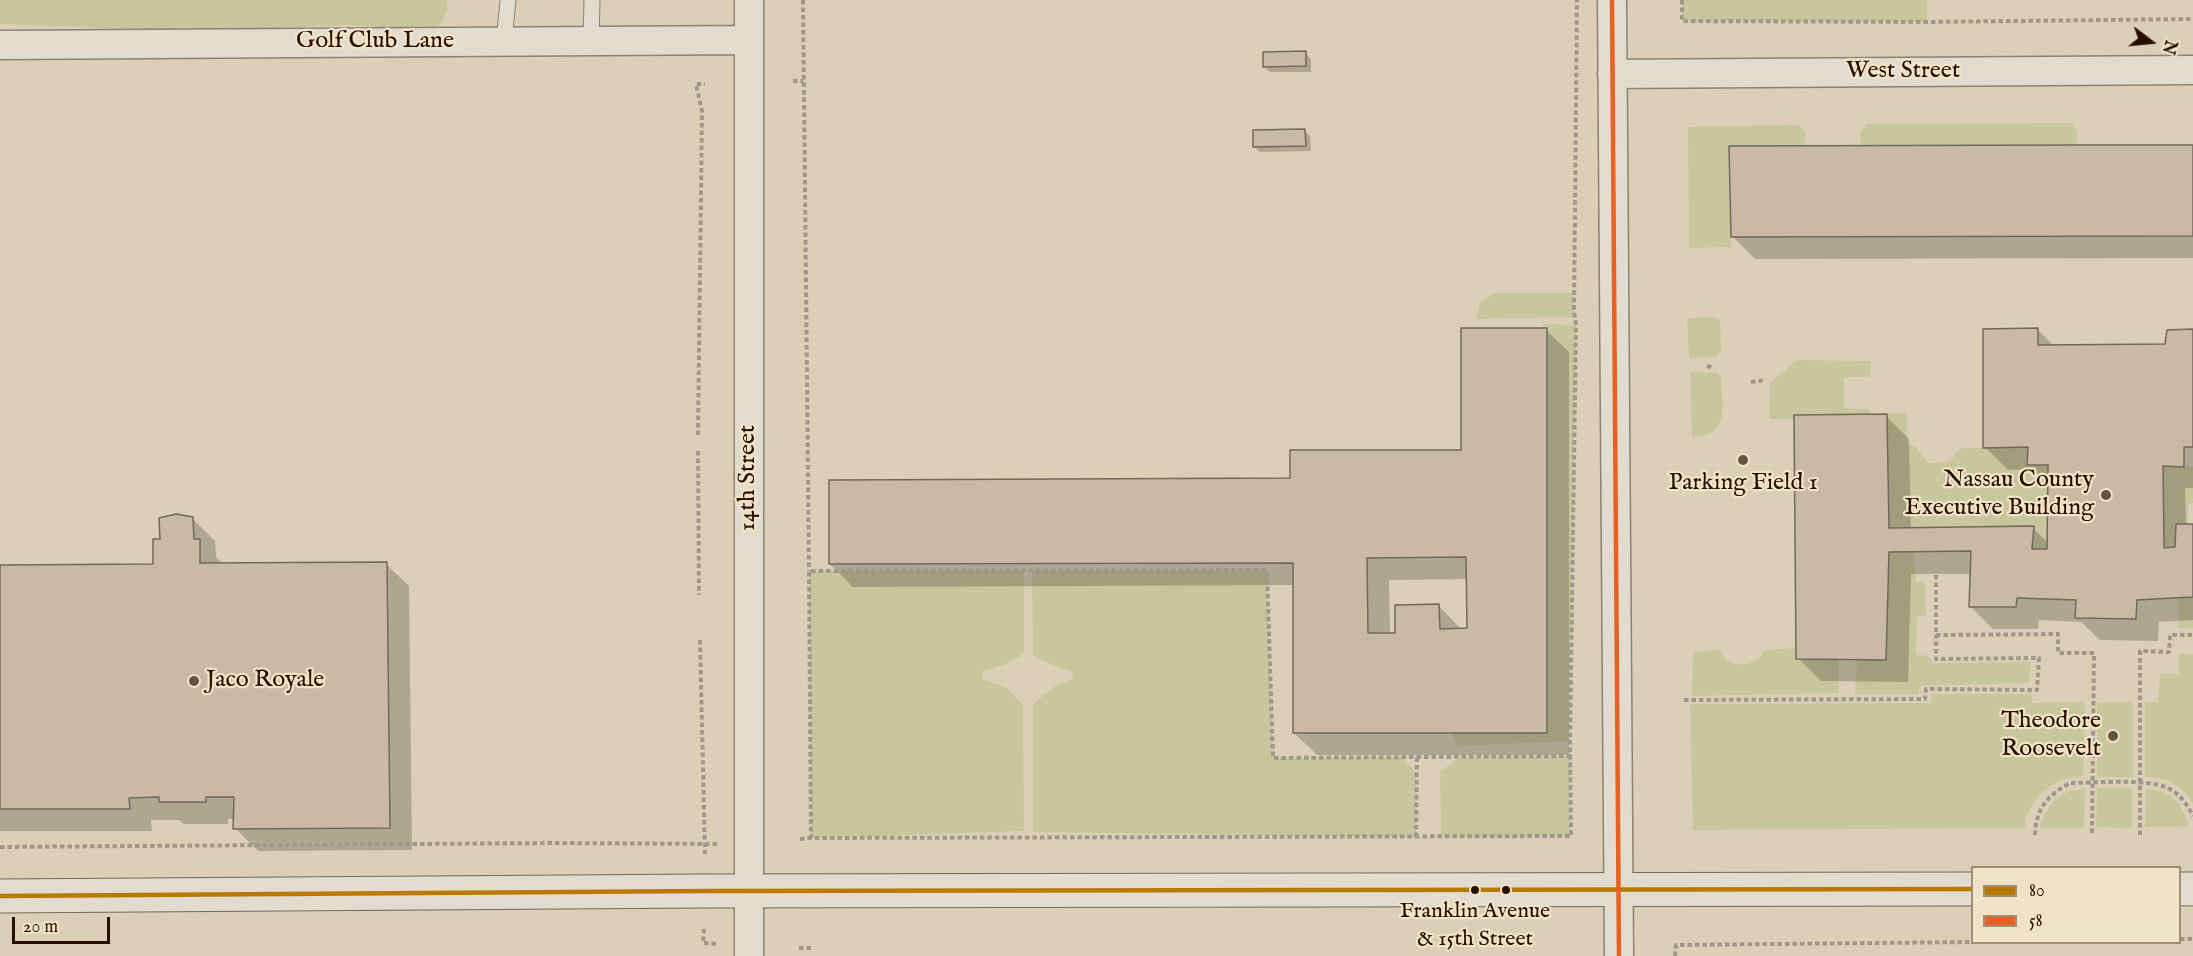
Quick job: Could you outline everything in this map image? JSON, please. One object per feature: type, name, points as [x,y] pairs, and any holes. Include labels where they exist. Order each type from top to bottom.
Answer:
[{"type":"main road","points":[[0,896],[749,891],[1971,890]]},
{"type":"street","name":"14th Street","points":[[749,0],[749,956]]},
{"type":"street","points":[[1612,0],[1619,956]]},
{"type":"street","name":"Golf Club Lane","points":[[0,45],[749,40]]},
{"type":"street","name":"West Street","points":[[1612,74],[2193,70]]},
{"type":"lane","points":[[504,42],[508,0]]},
{"type":"lane","points":[[591,41],[592,0]]},
{"type":"path","points":[[803,0],[811,838]]},
{"type":"path","points":[[800,839],[1571,836],[1577,0]]},
{"type":"path","points":[[1682,0],[1682,21],[1927,22],[2193,19]]},
{"type":"path","points":[[793,81],[803,81]]},
{"type":"path","points":[[698,435],[702,111],[696,84],[705,84]]},
{"type":"path","points":[[1707,366],[1714,368]]},
{"type":"path","points":[[1751,382],[1764,380]]},
{"type":"path","points":[[698,451],[699,595]]},
{"type":"path","points":[[809,571],[1268,570],[1273,758],[1571,756]]},
{"type":"path","points":[[1684,700],[1925,699],[1926,689],[2037,690],[2039,658],[1936,659],[1936,575]]},
{"type":"path","points":[[1936,635],[2058,634],[2058,653],[2094,653],[2092,835]]},
{"type":"path","points":[[2140,835],[2140,651],[2169,651],[2170,635],[2193,635]]},
{"type":"path","points":[[700,640],[705,854]]},
{"type":"path","points":[[1416,837],[1417,757]]},
{"type":"path","points":[[2036,835],[2036,817],[2045,802],[2059,789],[2070,783],[2140,783],[2168,788],[2186,801],[2193,816]]},
{"type":"path","points":[[0,847],[717,844]]},
{"type":"path","points":[[704,929],[703,943],[718,944]]},
{"type":"path","points":[[1675,956],[1676,945],[1971,942]]},
{"type":"path","points":[[799,948],[811,948]]},
{"type":"shaded area","points":[[0,0],[447,0],[447,11],[435,29],[347,25],[188,32],[0,24]]},
{"type":"shaded area","points":[[1682,0],[1927,0],[1927,22],[1682,21]]},
{"type":"shaded area","points":[[2071,123],[2077,131],[2077,145],[1861,146],[1860,133],[1867,124]]},
{"type":"shaded area","points":[[1798,125],[1805,131],[1805,146],[1729,147],[1731,247],[1689,248],[1688,127]]},
{"type":"shaded area","points":[[1495,293],[1573,293],[1574,317],[1476,319],[1481,301]]},
{"type":"shaded area","points":[[1715,317],[1720,321],[1721,351],[1715,357],[1689,358],[1687,318]]},
{"type":"shaded area","points":[[1543,324],[1576,325],[1570,741],[1458,746],[1453,734],[1444,733],[1547,732]]},
{"type":"shaded area","points":[[1797,360],[1871,361],[1870,377],[1844,377],[1844,408],[1869,409],[1869,415],[1795,415],[1794,419],[1769,419],[1770,383]]},
{"type":"shaded area","points":[[1690,372],[1717,373],[1721,378],[1722,416],[1716,429],[1707,435],[1692,437]]},
{"type":"shaded area","points":[[1907,413],[1907,444],[1917,448],[1928,463],[1950,462],[1957,451],[1962,448],[2028,447],[2027,465],[2048,465],[2047,549],[2032,549],[2034,527],[1889,528],[1887,414]]},
{"type":"shaded area","points":[[2163,466],[2193,467],[2193,503],[2188,504],[2188,524],[2176,524],[2175,547],[2164,548]]},
{"type":"shaded area","points":[[1889,552],[1914,552],[1916,582],[1925,582],[1926,616],[1917,616],[1916,655],[1929,656],[1933,663],[2031,662],[2029,683],[1920,686],[1918,694],[1855,694],[1857,659],[1886,660]]},
{"type":"shaded area","points":[[1267,570],[1273,758],[1401,757],[1417,773],[1416,837],[1033,832],[1033,704],[1056,685],[1073,679],[1072,672],[1033,655],[1032,571]]},
{"type":"shaded area","points":[[809,571],[1024,571],[1024,654],[1004,665],[983,671],[982,679],[1007,688],[1023,705],[1024,831],[811,838]]},
{"type":"shaded area","points":[[2193,597],[2193,628],[2179,628],[2178,598]]},
{"type":"shaded area","points":[[1796,648],[1839,659],[1839,693],[1692,696],[1693,652],[1720,649],[1728,661],[1744,664],[1759,659],[1764,650]]},
{"type":"shaded area","points":[[2179,654],[2193,654],[2193,804],[2189,797],[2173,783],[2145,777],[2145,702],[2158,702],[2160,674],[2178,674]]},
{"type":"shaded area","points":[[1932,694],[2032,694],[2032,703],[2085,702],[2083,776],[2071,777],[2050,786],[2032,805],[2025,828],[1693,830],[1690,704],[1931,703]]},
{"type":"shaded area","points":[[2133,702],[2133,777],[2097,777],[2097,703]]},
{"type":"shaded area","points":[[1571,756],[1571,836],[1441,837],[1440,772],[1460,757]]},
{"type":"shaded area","points":[[2097,788],[2132,788],[2132,828],[2096,827]]},
{"type":"shaded area","points":[[2085,789],[2084,828],[2040,828],[2046,811],[2055,800],[2067,792]]},
{"type":"shaded area","points":[[2146,789],[2162,792],[2174,799],[2183,810],[2188,826],[2145,827]]},
{"type":"building","points":[[1306,51],[1306,66],[1263,67],[1263,52]]},
{"type":"building","points":[[1305,129],[1306,146],[1253,147],[1253,130]]},
{"type":"building","points":[[2193,145],[2193,236],[1731,237],[1729,146]]},
{"type":"building","points":[[1461,328],[1547,328],[1547,733],[1293,733],[1293,563],[829,564],[829,480],[1290,478],[1290,450],[1461,450]],"holes":[[[1466,557],[1467,628],[1440,629],[1439,604],[1395,605],[1395,633],[1368,633],[1367,558]]]},
{"type":"building","name":"Nassau County Executive Building","points":[[2038,328],[2038,345],[2165,344],[2167,330],[2193,329],[2193,447],[2184,447],[2184,467],[2163,466],[2164,548],[2175,547],[2176,524],[2193,524],[2193,597],[2137,600],[2136,619],[2075,618],[2076,600],[2017,598],[2016,607],[1969,607],[1971,551],[1889,552],[1886,660],[1796,659],[1794,415],[1887,414],[1889,528],[2034,526],[2032,549],[2047,549],[2048,465],[2027,465],[2028,447],[1983,448],[1983,329]]},
{"type":"building","name":"Jaco Royale","points":[[176,514],[193,517],[194,539],[200,539],[200,563],[387,562],[390,828],[233,829],[234,797],[206,797],[206,802],[159,802],[159,797],[129,798],[130,809],[0,809],[0,565],[153,564],[153,539],[160,539],[159,518]]},
{"type":"transit line","name":"58","points":[[1612,0],[1619,956]]},
{"type":"transit line","name":"80","points":[[0,896],[706,891],[1971,889]]},
{"type":"place","name":"Parking Field 1","points":[[1743,460]]},
{"type":"place","name":"Nassau County Executive Building","points":[[2106,495]]},
{"type":"place","name":"Jaco Royale","points":[[194,681]]},
{"type":"place","name":"Theodore Roosevelt","points":[[2113,736]]},
{"type":"place","name":"Franklin Avenue & 15th Street","points":[[1475,890]]}]
